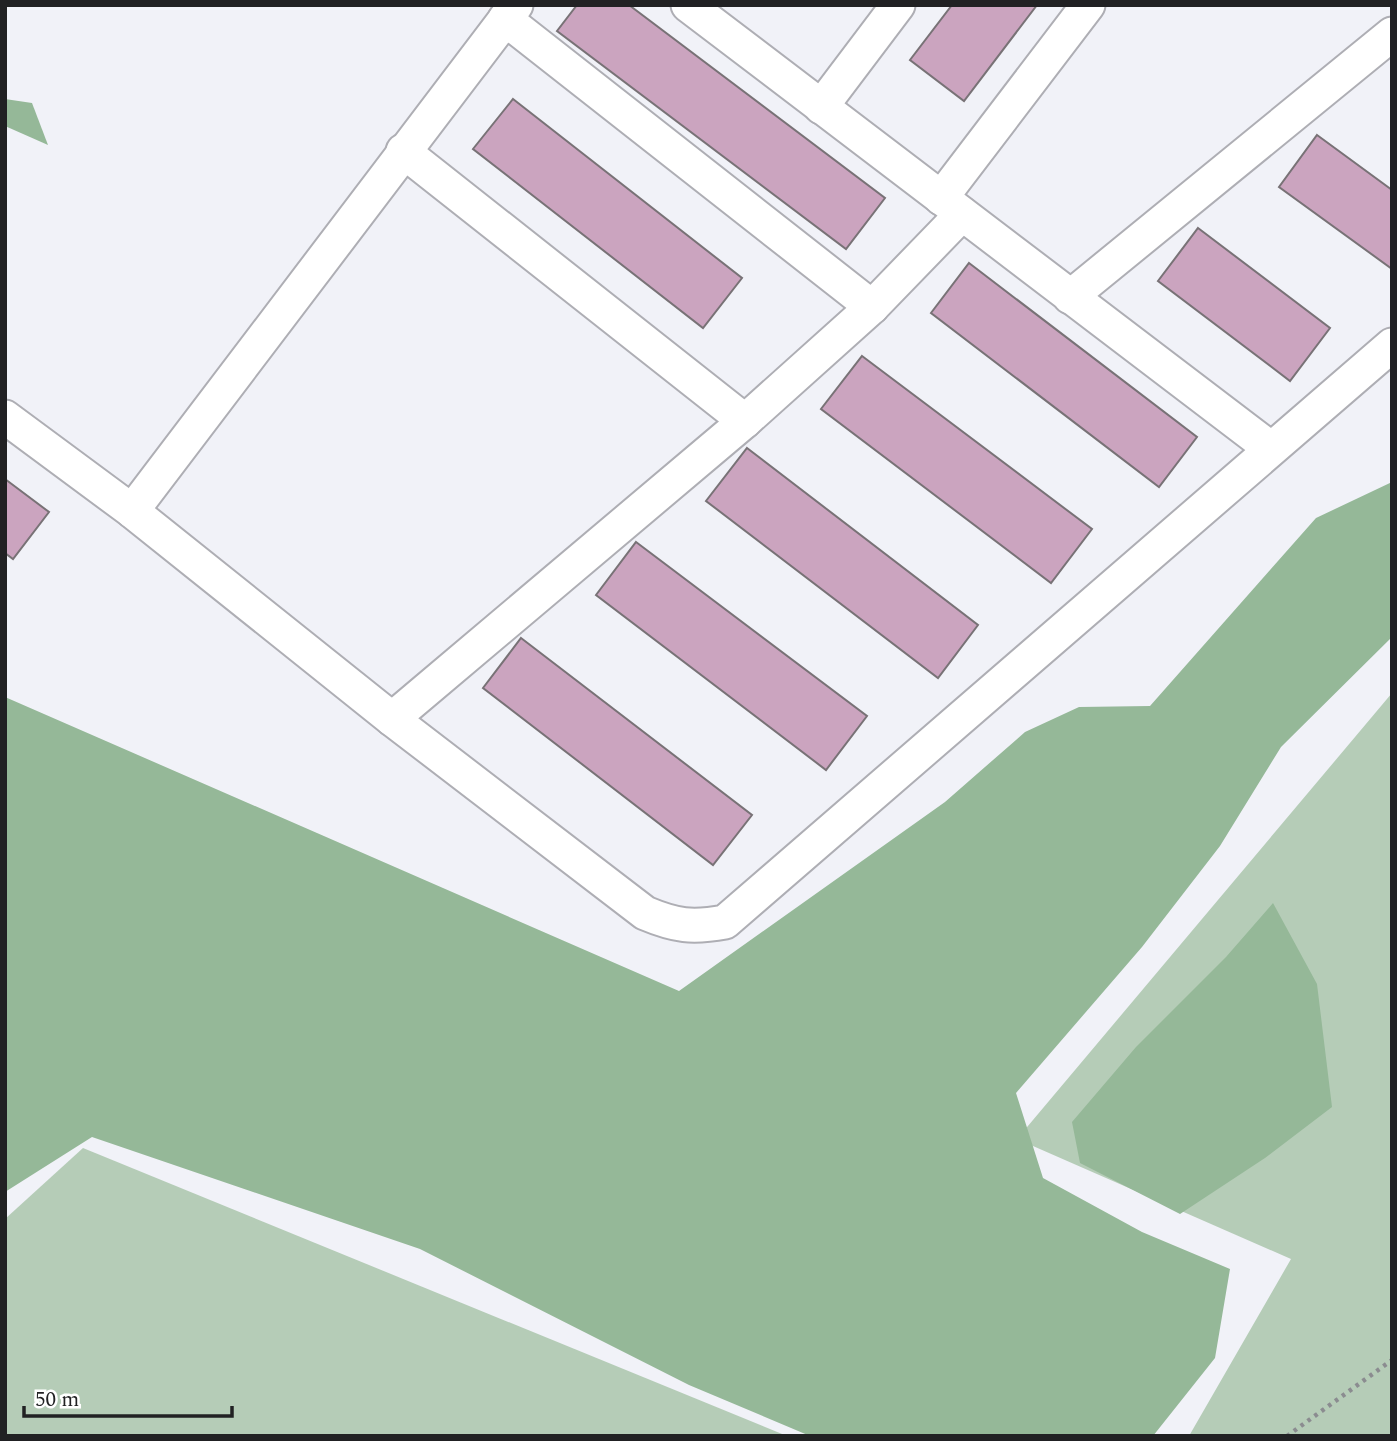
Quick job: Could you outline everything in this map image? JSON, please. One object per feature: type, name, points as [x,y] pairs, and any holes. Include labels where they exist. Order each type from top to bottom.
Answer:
[{"type":"lane","points":[[821,107],[898,5]]},
{"type":"lane","points":[[392,719],[745,421],[872,307],[951,206],[1088,5]]},
{"type":"lane","points":[[698,8],[821,107],[1270,448]]},
{"type":"lane","points":[[132,511],[511,12],[872,307]]},
{"type":"lane","points":[[1070,297],[1392,34]]},
{"type":"lane","points":[[403,151],[745,421]]},
{"type":"lane","points":[[5,417],[132,511],[392,719],[645,913],[668,923],[696,928],[725,922],[1392,345]]},
{"type":"path","points":[[1287,1436],[1392,1360]]},
{"type":"green space","points":[[5,99],[32,103],[48,145],[5,126]]},
{"type":"green space","points":[[1392,482],[1392,637],[1281,747],[1220,846],[1142,947],[1016,1093],[1043,1178],[1142,1232],[1230,1269],[1215,1358],[1153,1436],[810,1436],[689,1385],[420,1249],[92,1137],[5,1192],[5,697],[679,991],[945,802],[1025,732],[1079,707],[1150,706],[1316,518]]},
{"type":"green space","points":[[1392,693],[1392,1436],[1189,1436],[1291,1259],[1017,1139]]},
{"type":"green space","points":[[1273,903],[1317,984],[1332,1107],[1265,1158],[1180,1214],[1080,1163],[1072,1122],[1136,1047],[1226,957]]},
{"type":"green space","points":[[83,1148],[787,1436],[5,1436],[5,1219]]},
{"type":"building","points":[[577,5],[629,5],[885,198],[846,249],[557,31]]},
{"type":"building","points":[[952,5],[1037,5],[964,101],[910,60]]},
{"type":"building","points":[[513,99],[742,278],[703,328],[473,149]]},
{"type":"building","points":[[1317,135],[1392,190],[1392,269],[1279,187]]},
{"type":"building","points":[[1198,228],[1330,328],[1290,381],[1158,281]]},
{"type":"building","points":[[969,263],[1197,437],[1159,487],[931,313]]},
{"type":"building","points":[[862,356],[1092,529],[1051,583],[821,409]]},
{"type":"building","points":[[747,448],[978,625],[938,678],[706,501]]},
{"type":"building","points":[[5,479],[49,512],[13,559],[5,553]]},
{"type":"building","points":[[636,542],[867,716],[826,770],[596,595]]},
{"type":"building","points":[[521,638],[752,815],[713,865],[483,688]]}]
